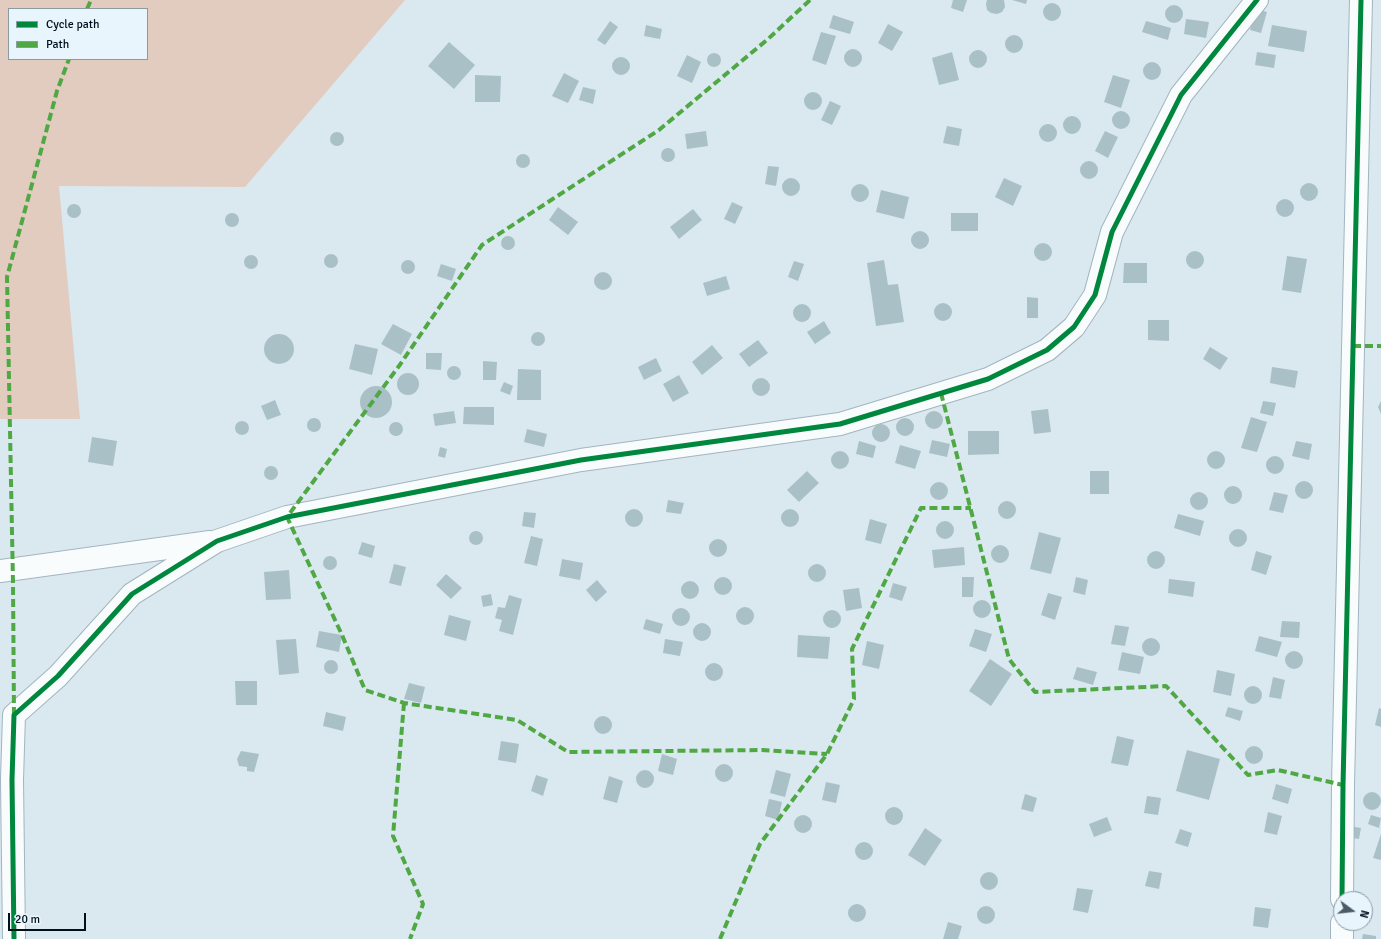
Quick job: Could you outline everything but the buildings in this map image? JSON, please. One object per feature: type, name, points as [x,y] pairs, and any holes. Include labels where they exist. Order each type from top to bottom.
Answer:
[{"type":"street","points":[[0,571],[217,541],[287,517],[581,460],[840,424],[988,378],[1047,350],[1074,328],[1095,295],[1112,232],[1181,95],[1258,0]]},
{"type":"street","points":[[1342,891],[1343,769],[1361,0]]},
{"type":"street","points":[[14,939],[12,780],[14,715],[58,676],[132,594],[217,541]]},
{"type":"shaded area","points":[[0,0],[405,0],[245,187],[59,186],[80,419],[0,419]]},
{"type":"marked path","points":[[87,8],[91,0]]},
{"type":"marked path","points":[[810,0],[768,39],[659,130],[482,245],[399,366],[287,517],[342,635],[365,690],[404,703],[517,720],[568,752],[762,750],[827,754]]},
{"type":"marked path","points":[[14,715],[7,277],[57,91],[69,60]]},
{"type":"marked path","points":[[1353,346],[1381,346]]},
{"type":"marked path","points":[[941,393],[1009,659],[1035,692],[1166,686],[1248,775],[1278,770],[1343,785]]},
{"type":"marked path","points":[[720,939],[760,844],[827,754],[854,699],[852,649],[921,508],[971,508]]},
{"type":"marked path","points":[[404,703],[393,836],[423,904],[410,939]]},
{"type":"cycle path","points":[[14,939],[12,780],[14,715],[58,676],[132,594],[217,541],[287,517],[581,460],[840,424],[988,379],[1047,350],[1074,327],[1095,295],[1112,232],[1181,95],[1257,0]]},
{"type":"cycle path","points":[[1342,891],[1343,785],[1361,0]]}]
